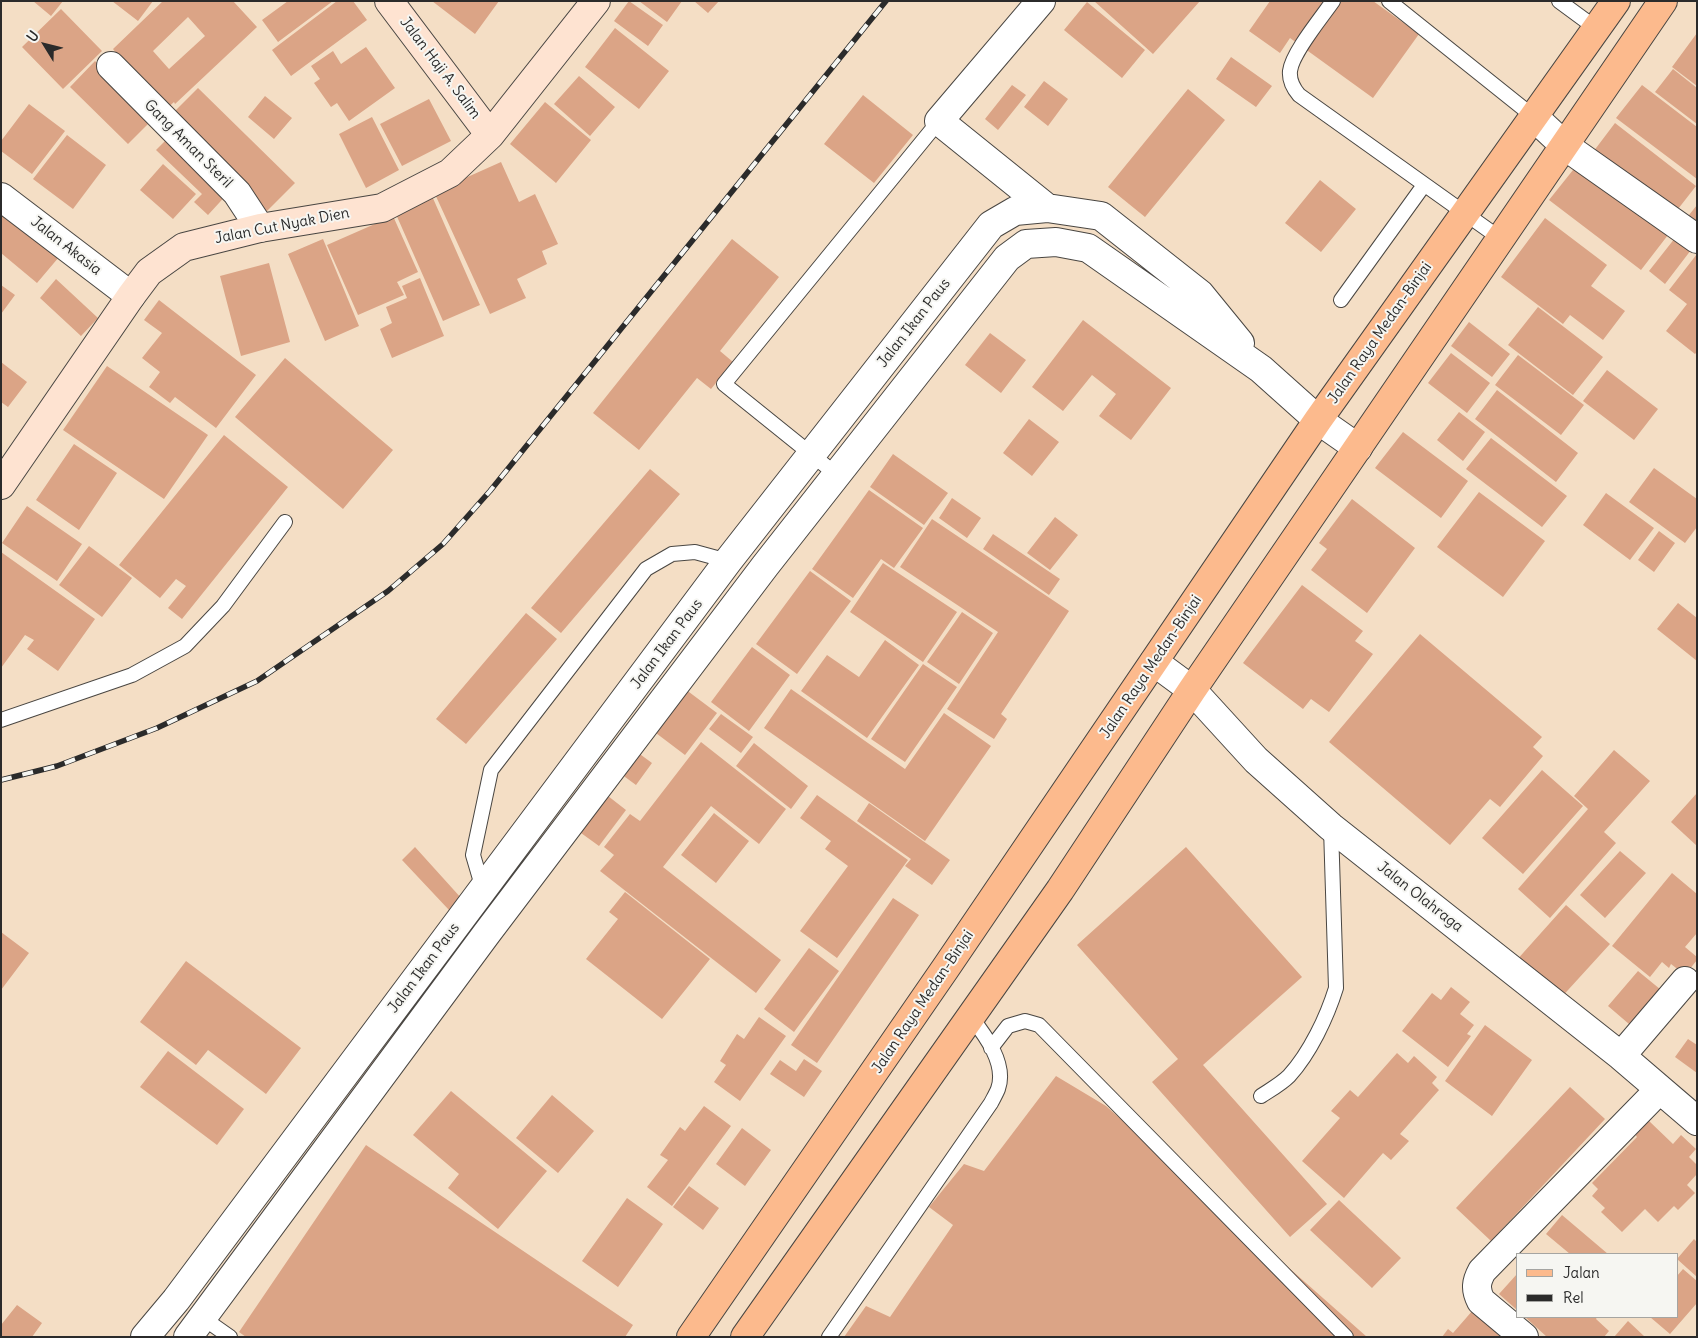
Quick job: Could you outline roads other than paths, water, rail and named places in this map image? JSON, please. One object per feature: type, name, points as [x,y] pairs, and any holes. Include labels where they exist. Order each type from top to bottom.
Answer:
[{"type":"main road","name":"Jalan Raya Medan-Binjai","points":[[691,1337],[1318,420],[1616,1]]},
{"type":"main road","points":[[745,1337],[1060,890],[1192,690],[1663,1]]},
{"type":"main road","points":[[771,1222],[808,1247]]},
{"type":"street","name":"Jalan Haji A. Salim","points":[[389,1],[490,135]]},
{"type":"street","name":"Jalan Cut Nyak Dien","points":[[1,485],[149,272],[184,247],[260,228],[382,208],[450,173],[490,135],[596,1]]},
{"type":"street","points":[[1041,1],[939,121],[1047,208]]},
{"type":"street","name":"Gang Aman Steril","points":[[111,66],[237,193],[260,228]]},
{"type":"street","points":[[1534,117],[1565,146],[1697,239]]},
{"type":"street","name":"Jalan Akasia","points":[[1,197],[131,296]]},
{"type":"street","name":"Jalan Ikan Paus","points":[[145,1337],[176,1300],[728,561],[991,225],[1015,211],[1047,208],[1101,216],[1200,294],[1261,369]]},
{"type":"street","name":"Jalan Ikan Paus","points":[[196,1327],[481,941],[765,566],[1007,258],[1026,244],[1056,242],[1088,248],[1261,369],[1318,420],[1358,448]]},
{"type":"street","name":"Jalan Olahraga","points":[[1154,662],[1192,690],[1256,760],[1331,827],[1621,1056],[1697,1121]]},
{"type":"street","points":[[605,728],[630,744]]},
{"type":"street","points":[[1621,1056],[1684,981]]},
{"type":"street","points":[[1524,1337],[1481,1301],[1476,1285],[1482,1271],[1659,1090]]},
{"type":"lane","points":[[1333,1],[1292,60],[1289,72],[1291,85],[1299,95],[1501,240]]},
{"type":"lane","points":[[1389,1],[1534,117]]},
{"type":"lane","points":[[1559,1],[1597,29]]},
{"type":"lane","points":[[837,475],[724,384],[939,121]]},
{"type":"lane","points":[[1341,300],[1424,185]]},
{"type":"lane","points":[[1,720],[132,675],[185,646],[223,606],[285,522]]},
{"type":"lane","points":[[483,889],[473,855],[491,770],[646,569],[672,554],[695,552],[728,561]]},
{"type":"lane","points":[[1261,1096],[1288,1076],[1304,1055],[1329,1010],[1336,988],[1331,827]]},
{"type":"lane","points":[[829,1337],[991,1103],[999,1087],[999,1064],[985,1034],[971,1017]]},
{"type":"lane","points":[[991,1048],[1008,1026],[1025,1021],[1040,1025],[1346,1337]]},
{"type":"lane","points":[[196,1327],[230,1337]]},
{"type":"railway","points":[[1,780],[57,766],[157,728],[257,681],[388,591],[443,544],[490,491],[886,1]]}]
